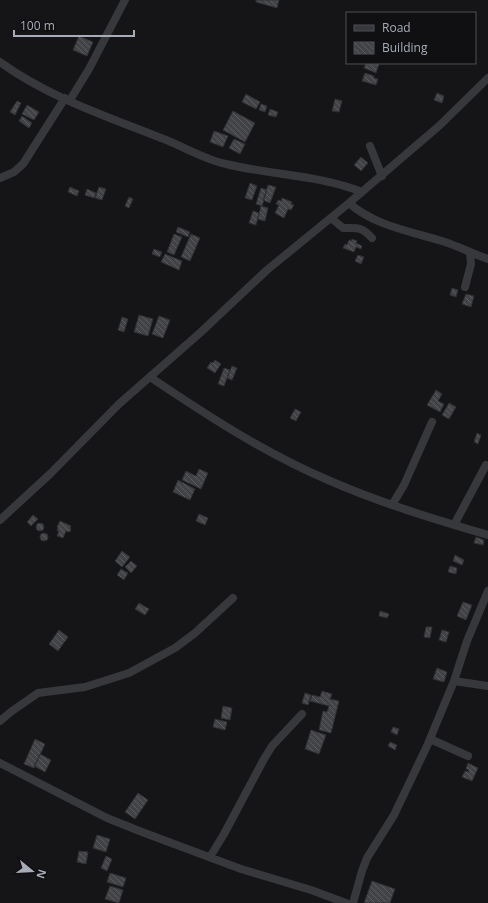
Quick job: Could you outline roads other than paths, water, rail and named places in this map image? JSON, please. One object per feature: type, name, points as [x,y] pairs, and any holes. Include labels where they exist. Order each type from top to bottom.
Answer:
[{"type":"street","points":[[0,178],[14,172],[23,164],[89,69],[125,0]]},
{"type":"street","points":[[0,62],[32,82],[107,117],[218,162],[274,173],[333,182],[362,192]]},
{"type":"street","points":[[0,520],[50,474],[119,404],[201,332],[267,270],[382,176],[439,126],[488,78]]},
{"type":"street","points":[[370,146],[382,176]]},
{"type":"street","points":[[349,203],[359,212],[382,223],[434,239],[488,259]]},
{"type":"street","points":[[331,218],[343,228],[356,228],[364,230],[372,238]]},
{"type":"street","points":[[465,287],[471,264],[470,252]]},
{"type":"street","points":[[150,376],[220,422],[283,458],[327,480],[392,505],[488,535]]},
{"type":"street","points":[[392,505],[409,475],[432,422]]},
{"type":"street","points":[[454,525],[486,465]]},
{"type":"street","points":[[352,903],[367,858],[403,798],[430,739],[454,681],[467,641],[488,591]]},
{"type":"street","points":[[0,721],[12,710],[38,693],[85,687],[129,673],[174,648],[195,633],[233,598]]},
{"type":"street","points":[[454,681],[488,686]]},
{"type":"street","points":[[210,857],[272,746],[302,714]]},
{"type":"street","points":[[430,739],[468,756]]},
{"type":"street","points":[[0,763],[107,818],[241,869],[285,884],[311,890],[346,903]]}]
